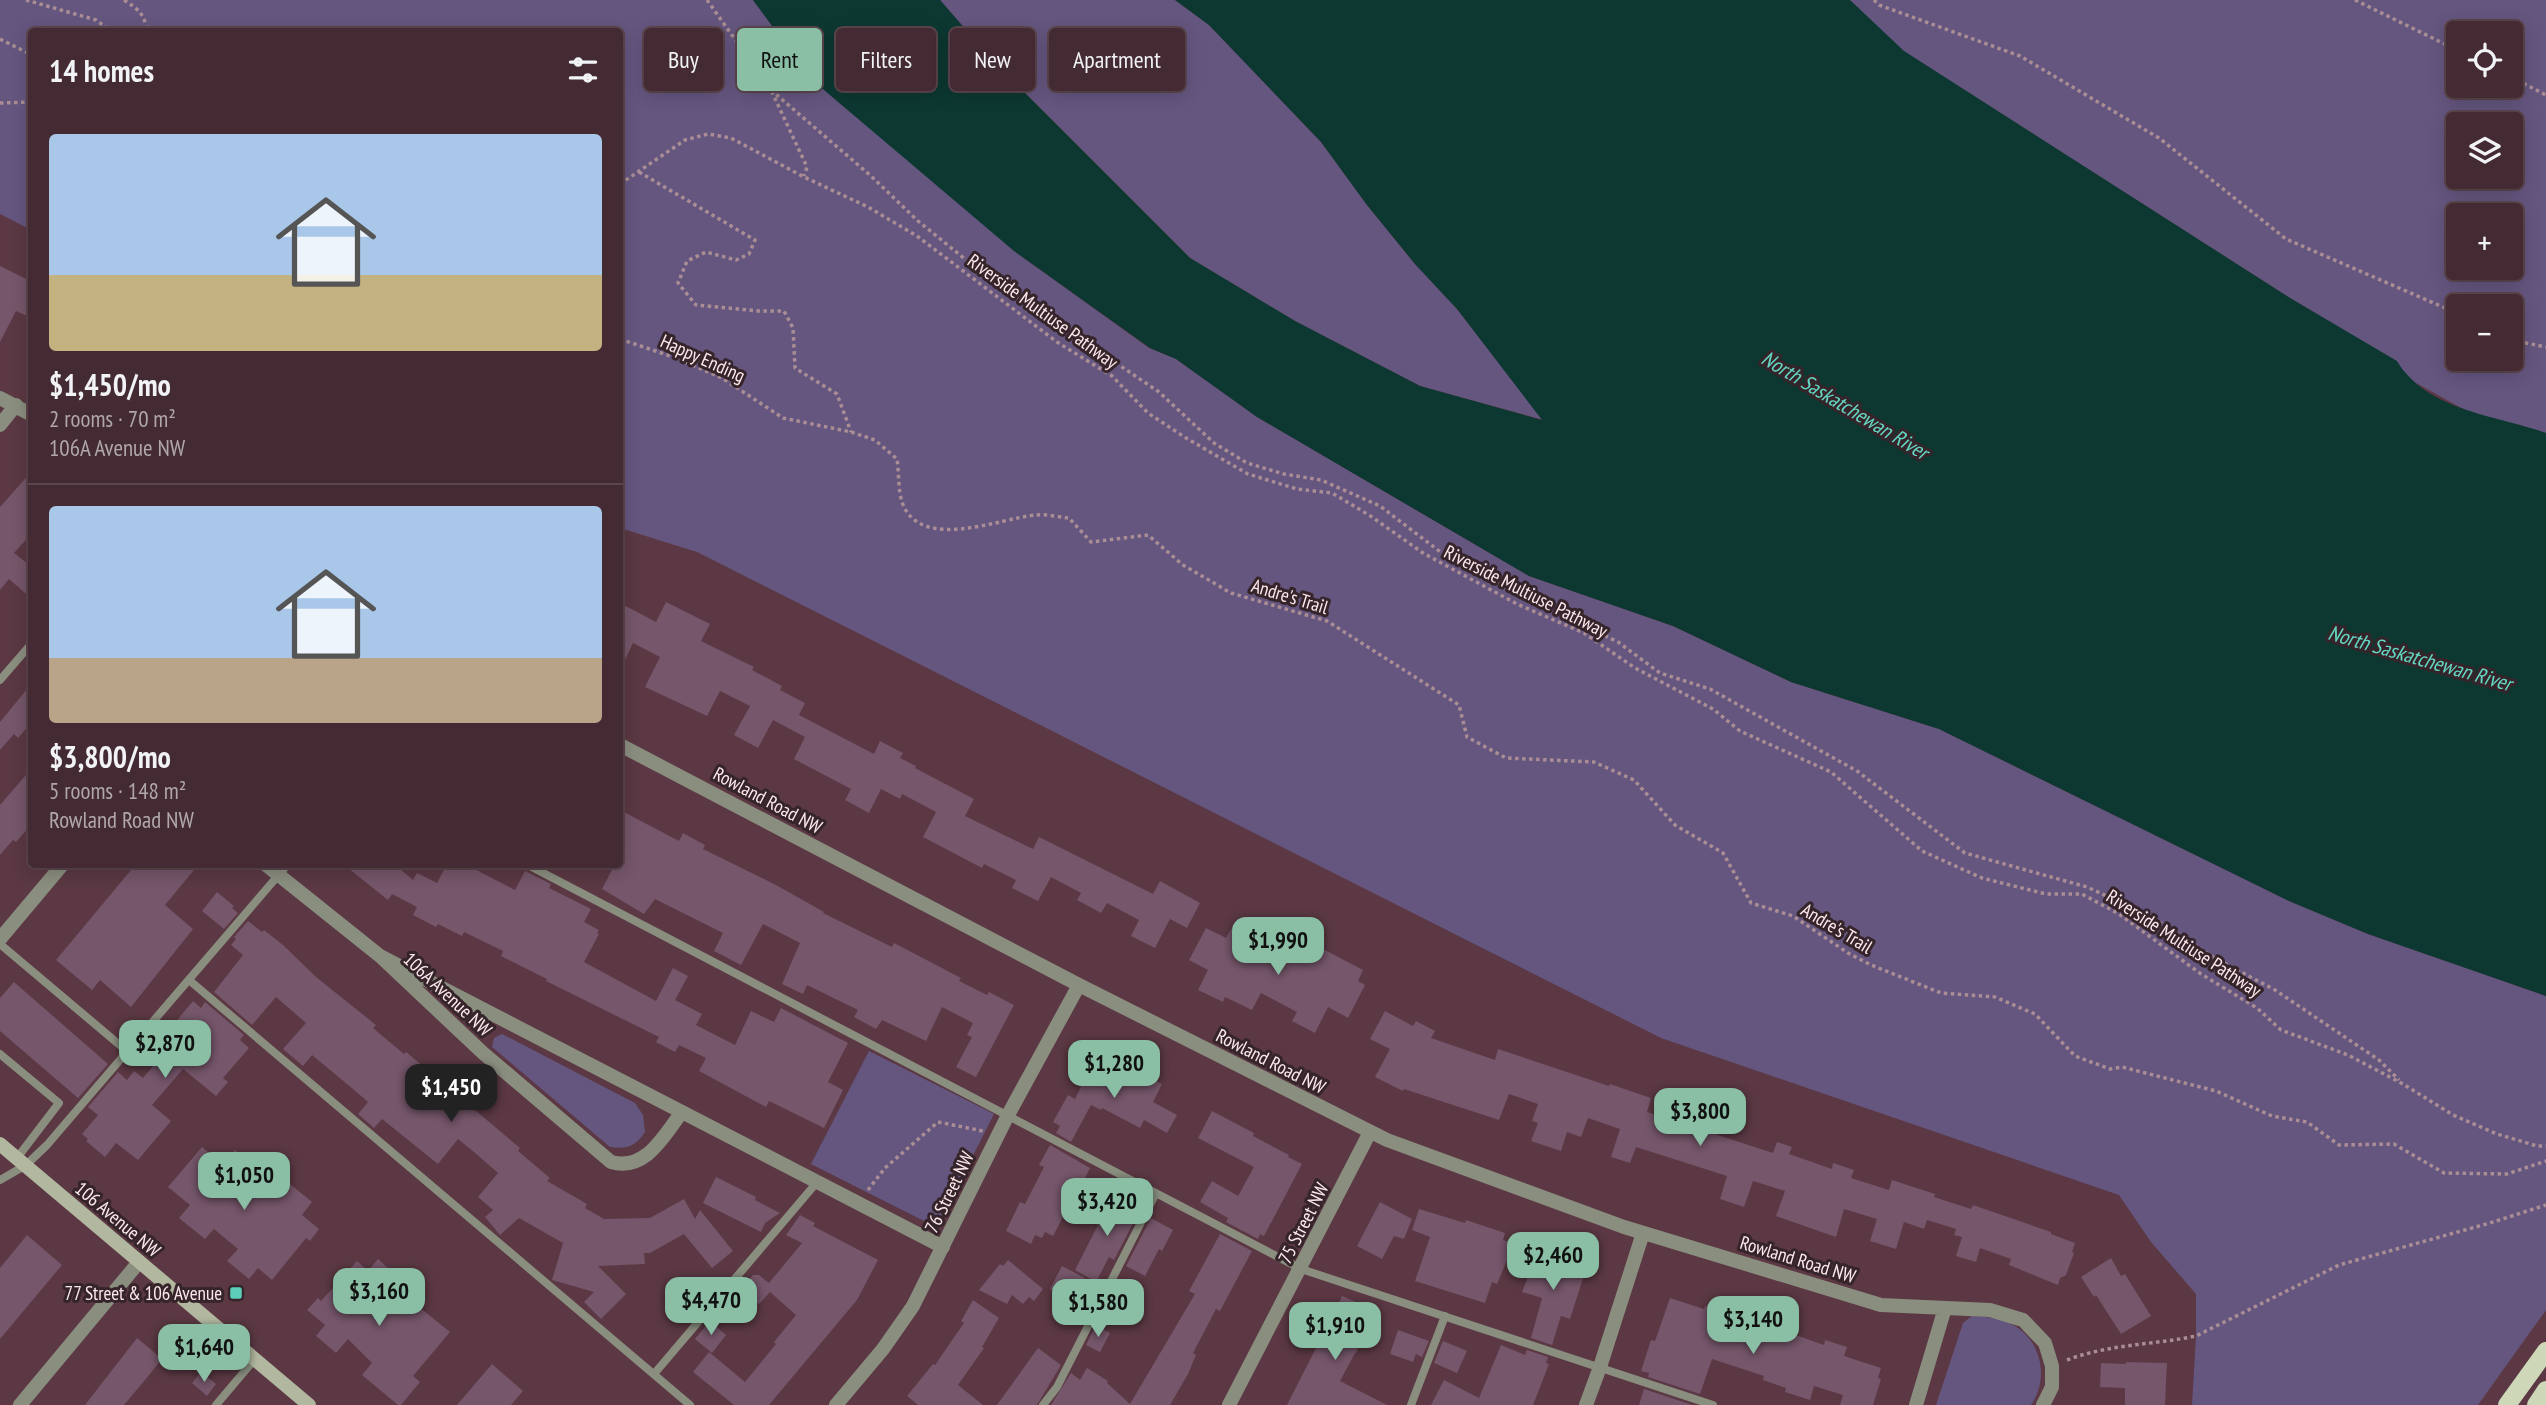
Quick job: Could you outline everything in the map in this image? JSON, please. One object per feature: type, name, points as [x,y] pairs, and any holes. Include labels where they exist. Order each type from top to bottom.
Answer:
[{"type":"main road","name":"106 Avenue NW","points":[[0,1144],[309,1405]]},
{"type":"main road","points":[[2507,1405],[2546,1351]]},
{"type":"main road","points":[[2536,1405],[2546,1390]]},
{"type":"street","points":[[0,398],[28,412]]},
{"type":"street","points":[[0,425],[16,405]]},
{"type":"street","name":"Rowland Road NW","points":[[623,747],[1079,985],[1370,1132],[1643,1233],[1881,1305],[1990,1310],[2023,1320],[2045,1343],[2052,1366]]},
{"type":"street","points":[[0,942],[60,868]]},
{"type":"street","name":"106A Avenue NW","points":[[283,870],[483,1053],[611,1162],[629,1165],[645,1157],[682,1112]]},
{"type":"street","name":"106A Avenue NW","points":[[380,956],[943,1247]]},
{"type":"street","name":"76 Street NW","points":[[836,1405],[883,1349],[913,1306],[1008,1115],[1079,985]]},
{"type":"street","name":"75 Street NW","points":[[1230,1405],[1370,1132]]},
{"type":"street","points":[[1586,1405],[1643,1233]]},
{"type":"street","points":[[20,1405],[139,1262]]},
{"type":"street","points":[[1916,1405],[1945,1308]]},
{"type":"street","points":[[2043,1405],[2052,1387],[2052,1366]]},
{"type":"lane","points":[[0,680],[28,648]]},
{"type":"lane","points":[[534,868],[1301,1269],[1713,1405]]},
{"type":"lane","points":[[0,1181],[21,1162],[47,1145],[283,870]]},
{"type":"lane","points":[[0,942],[128,1052]]},
{"type":"lane","points":[[189,980],[690,1405]]},
{"type":"lane","points":[[0,1054],[74,1115]]},
{"type":"lane","points":[[21,1162],[60,1104]]},
{"type":"lane","points":[[654,1374],[818,1181]]},
{"type":"lane","points":[[1043,1405],[1057,1387],[1156,1193]]},
{"type":"lane","points":[[1410,1405],[1445,1316]]},
{"type":"lane","points":[[216,1405],[254,1360]]},
{"type":"path","points":[[26,0],[96,20],[107,28]]},
{"type":"path","points":[[124,0],[140,10],[147,28]]},
{"type":"path","points":[[707,0],[737,42]]},
{"type":"path","points":[[1874,0],[1879,5],[2020,57],[2159,138],[2286,239],[2446,308]]},
{"type":"path","points":[[2355,0],[2446,45]]},
{"type":"path","points":[[0,39],[28,53]]},
{"type":"path","points":[[2523,83],[2546,94]]},
{"type":"path","points":[[771,91],[807,167],[804,177]]},
{"type":"path","points":[[772,91],[871,176],[918,221],[1002,289],[1050,314],[1085,342],[1159,392],[1214,443],[1247,463],[1284,474],[1321,480],[1380,506],[1451,560],[1618,642],[1660,673],[1710,689],[1857,771],[1965,853],[2087,887],[2150,916],[2211,956],[2275,990],[2379,1060],[2403,1084]]},
{"type":"path","points":[[0,103],[28,102]]},
{"type":"path","name":"Riverside Multiuse Pathway","points":[[623,182],[685,140],[708,134],[731,138],[804,177],[869,207],[917,236],[1057,342],[1112,376],[1148,413],[1248,474],[1297,489],[1332,494],[1369,514],[1423,553],[1517,604],[1584,633],[1635,668],[1713,709],[1740,732],[1831,772],[1922,851],[1982,877],[2046,894],[2082,894],[2119,914],[2201,974],[2257,1008],[2281,1030],[2348,1055],[2464,1120],[2497,1134],[2537,1146],[2546,1146]]},
{"type":"path","points":[[639,172],[754,240],[749,254],[736,260],[706,252],[687,261],[678,283],[696,305],[784,311],[793,328],[795,368],[837,394],[851,432]]},
{"type":"path","name":"Happy Ending","points":[[623,340],[676,358],[722,378],[783,418],[851,432]]},
{"type":"path","points":[[2523,342],[2546,347]]},
{"type":"path","name":"Andre's Trail","points":[[851,432],[875,440],[897,459],[902,502],[916,523],[940,530],[984,526],[1038,514],[1069,518],[1091,542],[1148,535],[1183,565],[1231,593],[1327,621],[1459,705],[1467,737],[1506,758],[1594,762],[1634,780],[1675,825],[1723,853],[1751,904],[1793,916],[1871,965],[1941,993],[1995,997],[2035,1014],[2074,1056],[2110,1069],[2122,1067],[2216,1091],[2272,1116],[2307,1122],[2339,1145],[2394,1144],[2444,1173],[2508,1174],[2546,1161]]},
{"type":"path","points":[[868,1191],[885,1168],[938,1122],[983,1132]]},
{"type":"path","points":[[2052,1366],[2111,1347],[2196,1336],[2339,1265],[2546,1205]]},
{"type":"shaded area","points":[[0,0],[753,0],[774,28],[737,28],[737,91],[822,91],[822,73],[836,86],[836,91],[842,91],[1014,251],[1149,348],[1176,359],[1257,417],[1529,576],[1673,626],[1791,682],[1939,729],[2289,901],[2368,934],[2546,996],[2546,1310],[2478,1405],[2192,1405],[2196,1294],[2151,1242],[2119,1195],[1661,1038],[697,552],[623,529],[623,28],[28,28],[28,228],[0,214]]},
{"type":"shaded area","points":[[940,0],[1175,0],[1209,25],[1321,142],[1367,205],[1415,264],[1457,309],[1543,420],[1420,386],[1295,321],[1190,258],[1023,91],[1035,91],[1035,28],[964,28]]},
{"type":"shaded area","points":[[1849,0],[2546,0],[2546,434],[2467,411],[2407,378],[2397,362],[2290,298],[1903,51]]},
{"type":"shaded area","points":[[502,1034],[635,1103],[643,1115],[645,1132],[630,1146],[610,1147],[492,1047],[494,1038]]},
{"type":"shaded area","points":[[869,1051],[994,1114],[943,1215],[924,1221],[811,1164]]},
{"type":"shaded area","points":[[1972,1316],[2010,1323],[2024,1333],[2037,1351],[2040,1384],[2031,1405],[1936,1405],[1963,1323]]},
{"type":"water","name":"North Saskatchewan River","points":[[753,0],[940,0],[964,28],[950,28],[950,91],[1023,91],[1190,258],[1295,321],[1420,386],[1542,420],[1457,309],[1415,264],[1367,205],[1321,142],[1209,25],[1175,0],[1850,0],[1904,51],[2290,298],[2397,361],[2410,378],[2426,391],[2464,409],[2546,433],[2546,996],[2368,934],[2289,901],[1939,729],[1791,682],[1673,626],[1529,576],[1257,417],[1176,359],[1150,348],[1014,251],[822,88],[822,28],[774,28]]},
{"type":"building","points":[[0,266],[28,280],[28,314],[27,316],[16,311],[0,342]]},
{"type":"building","points":[[28,476],[28,537],[14,553],[28,564],[28,596],[9,579],[0,590],[0,507]]},
{"type":"building","points":[[666,602],[710,624],[701,641],[754,667],[752,670],[782,686],[780,690],[805,703],[799,715],[874,754],[880,741],[903,753],[900,758],[916,766],[915,768],[974,799],[965,816],[1033,849],[1039,837],[1153,894],[1160,881],[1200,903],[1187,928],[1170,919],[1155,948],[1131,936],[1139,920],[1107,903],[1101,913],[1077,900],[1081,893],[1051,877],[1038,901],[1012,888],[1016,880],[984,864],[982,868],[923,837],[936,812],[902,794],[900,799],[881,789],[869,813],[845,800],[851,789],[794,759],[805,737],[773,720],[758,748],[734,735],[750,706],[720,691],[707,716],[645,687],[660,657],[633,643],[623,664],[623,605],[656,622]]},
{"type":"building","points":[[28,688],[28,727],[18,738],[14,734],[0,750],[0,722]]},
{"type":"building","points":[[28,773],[28,828],[0,855],[0,805]]},
{"type":"building","points":[[623,812],[679,841],[683,833],[705,845],[703,849],[776,885],[823,913],[892,947],[894,943],[961,978],[959,981],[1014,1005],[976,1077],[956,1067],[972,1037],[967,1035],[973,1023],[942,1007],[926,1041],[882,1020],[876,1029],[854,1017],[858,1010],[807,985],[803,994],[782,984],[800,943],[763,924],[741,965],[714,951],[723,933],[655,899],[644,914],[602,889],[613,868],[623,868]]},
{"type":"building","points":[[133,868],[196,868],[165,905],[193,929],[131,1007],[100,980],[92,990],[56,960]]},
{"type":"building","points":[[348,868],[399,868],[413,880],[417,873],[437,883],[445,868],[473,868],[515,890],[525,871],[551,884],[549,888],[591,909],[584,922],[599,930],[599,934],[584,962],[656,1001],[673,968],[688,976],[675,1000],[702,1014],[696,1025],[735,1045],[751,1011],[774,1022],[781,1008],[848,1043],[828,1082],[843,1090],[824,1128],[769,1101],[766,1107],[699,1071],[706,1058],[679,1045],[675,1052],[656,1042],[659,1037],[501,956],[503,951],[464,932],[462,936],[438,924],[436,927],[413,915],[417,907],[392,894],[388,900]]},
{"type":"building","points":[[217,892],[234,906],[232,908],[238,913],[224,929],[202,911]]},
{"type":"building","points":[[248,921],[283,945],[316,977],[376,1025],[373,1028],[404,1054],[406,1052],[520,1148],[518,1151],[550,1178],[547,1181],[587,1204],[585,1208],[604,1219],[650,1218],[684,1199],[695,1219],[700,1210],[733,1251],[712,1268],[684,1234],[650,1253],[644,1253],[645,1264],[598,1266],[626,1294],[601,1319],[584,1302],[594,1292],[552,1280],[563,1243],[519,1218],[500,1235],[485,1217],[493,1210],[478,1197],[498,1173],[474,1152],[458,1139],[438,1164],[382,1119],[374,1128],[358,1114],[368,1102],[312,1055],[303,1066],[283,1049],[306,1023],[276,997],[252,1025],[214,992],[243,955],[231,945],[236,939],[234,937]]},
{"type":"building","points":[[1206,928],[1226,938],[1231,929],[1254,940],[1252,944],[1287,962],[1300,937],[1363,970],[1358,981],[1365,985],[1348,1018],[1328,1007],[1315,1033],[1292,1021],[1297,1012],[1261,993],[1252,1010],[1225,997],[1223,1002],[1198,990],[1208,970],[1189,960]]},
{"type":"building","points":[[14,982],[108,1064],[78,1098],[0,1031],[0,998]]},
{"type":"building","points":[[193,1001],[201,1008],[205,1002],[244,1035],[240,1040],[249,1048],[223,1078],[228,1082],[216,1096],[183,1069],[152,1105],[171,1121],[138,1160],[116,1143],[105,1157],[86,1141],[88,1139],[82,1134],[98,1115],[88,1107],[118,1072],[127,1080],[134,1071],[143,1078],[164,1053],[153,1044],[166,1029],[168,1031]]},
{"type":"building","points":[[1385,1011],[1413,1026],[1416,1021],[1435,1031],[1431,1038],[1495,1060],[1498,1049],[1651,1098],[1647,1112],[1773,1153],[1777,1142],[1792,1147],[1789,1154],[1832,1169],[1833,1163],[1854,1170],[1851,1178],[1889,1190],[1892,1180],[1935,1194],[1934,1197],[1971,1209],[1973,1205],[2051,1232],[2075,1243],[2066,1275],[2060,1278],[2058,1285],[2009,1265],[2011,1259],[1980,1248],[1976,1262],[1956,1256],[1962,1237],[1954,1235],[1956,1229],[1927,1220],[1924,1229],[1904,1222],[1896,1249],[1870,1241],[1877,1219],[1844,1209],[1836,1237],[1776,1216],[1785,1191],[1753,1181],[1744,1207],[1720,1199],[1727,1176],[1636,1147],[1630,1163],[1611,1157],[1620,1129],[1588,1118],[1581,1137],[1567,1132],[1561,1151],[1531,1141],[1538,1123],[1532,1121],[1538,1104],[1509,1094],[1499,1120],[1404,1089],[1403,1091],[1375,1077],[1390,1049],[1370,1039]]},
{"type":"building","points":[[1096,1056],[1137,1077],[1140,1073],[1162,1084],[1153,1102],[1177,1115],[1167,1133],[1144,1120],[1140,1128],[1091,1105],[1071,1142],[1056,1133],[1060,1126],[1053,1122],[1068,1095],[1075,1099]]},
{"type":"building","points":[[1212,1111],[1254,1133],[1253,1136],[1302,1164],[1264,1236],[1260,1234],[1258,1239],[1226,1222],[1228,1218],[1200,1202],[1212,1181],[1238,1196],[1254,1167],[1198,1138]]},
{"type":"building","points":[[1050,1145],[1090,1168],[1081,1186],[1075,1183],[1061,1210],[1065,1213],[1053,1236],[1045,1232],[1042,1238],[1035,1235],[1031,1244],[1006,1231],[1020,1202],[1025,1204],[1044,1167],[1039,1165]]},
{"type":"building","points":[[202,1147],[223,1165],[235,1150],[254,1166],[251,1169],[282,1195],[290,1184],[312,1202],[302,1215],[319,1229],[310,1241],[306,1238],[272,1280],[258,1268],[249,1279],[227,1261],[238,1249],[214,1229],[205,1239],[179,1218],[190,1205],[168,1187]]},
{"type":"building","points":[[716,1177],[756,1197],[755,1200],[780,1213],[765,1223],[761,1232],[703,1203]]},
{"type":"building","points":[[1109,1196],[1139,1212],[1114,1260],[1109,1257],[1096,1282],[1075,1270],[1098,1225],[1094,1223]]},
{"type":"building","points":[[1380,1202],[1412,1219],[1404,1239],[1394,1236],[1382,1259],[1357,1246]]},
{"type":"building","points":[[1419,1209],[1505,1233],[1503,1240],[1514,1244],[1497,1284],[1492,1282],[1485,1303],[1415,1281],[1430,1237],[1412,1230]]},
{"type":"building","points":[[800,1215],[815,1223],[813,1226],[878,1260],[857,1300],[769,1405],[734,1405],[693,1372],[709,1352],[745,1382],[796,1315],[770,1292],[759,1304],[741,1289],[753,1275],[759,1275],[769,1283],[802,1243],[786,1235]]},
{"type":"building","points":[[1151,1218],[1173,1230],[1145,1276],[1126,1266]]},
{"type":"building","points":[[1220,1234],[1252,1251],[1220,1311],[1216,1309],[1193,1353],[1196,1355],[1188,1374],[1170,1405],[1051,1405],[1071,1373],[1080,1380],[1087,1368],[1108,1381],[1107,1383],[1130,1404],[1195,1294],[1189,1291]]},
{"type":"building","points":[[27,1235],[62,1265],[0,1339],[0,1268]]},
{"type":"building","points":[[1538,1251],[1587,1266],[1570,1319],[1561,1316],[1552,1345],[1531,1338],[1542,1298],[1522,1292]]},
{"type":"building","points":[[2111,1258],[2121,1276],[2125,1274],[2151,1316],[2121,1334],[2081,1277]]},
{"type":"building","points":[[378,1259],[399,1278],[388,1291],[414,1313],[419,1307],[450,1332],[413,1376],[420,1382],[401,1405],[362,1375],[372,1363],[348,1339],[336,1353],[316,1336],[325,1325],[307,1310],[318,1298],[321,1301],[357,1261],[368,1271]]},
{"type":"building","points":[[1008,1260],[1043,1289],[1034,1301],[1029,1297],[1023,1304],[1012,1295],[1007,1304],[979,1290],[1000,1264],[1003,1266]]},
{"type":"building","points":[[1062,1266],[1085,1278],[1074,1301],[1050,1289]]},
{"type":"building","points":[[1342,1296],[1370,1308],[1365,1321],[1369,1323],[1340,1381],[1387,1405],[1287,1405],[1318,1344],[1321,1345]]},
{"type":"building","points":[[1670,1298],[1704,1309],[1705,1306],[1752,1322],[1753,1320],[1824,1345],[1825,1340],[1847,1347],[1844,1356],[1881,1368],[1878,1378],[1881,1379],[1873,1405],[1840,1405],[1843,1395],[1814,1386],[1810,1400],[1785,1392],[1786,1388],[1763,1380],[1764,1376],[1712,1359],[1700,1394],[1648,1377],[1649,1373],[1641,1371],[1651,1340],[1655,1341]]},
{"type":"building","points":[[973,1300],[999,1318],[982,1347],[984,1348],[958,1385],[983,1405],[918,1405],[907,1396],[933,1364],[935,1365],[964,1323],[961,1321]]},
{"type":"building","points":[[710,1321],[726,1335],[712,1353],[695,1339]]},
{"type":"building","points":[[1096,1325],[1110,1333],[1100,1352],[1086,1345]]},
{"type":"building","points":[[1398,1330],[1429,1341],[1422,1357],[1416,1354],[1413,1362],[1390,1354]]},
{"type":"building","points":[[137,1338],[162,1359],[124,1405],[85,1405]]},
{"type":"building","points":[[1443,1341],[1467,1351],[1457,1373],[1434,1363]]},
{"type":"building","points":[[1501,1345],[1525,1355],[1527,1350],[1548,1357],[1546,1363],[1549,1364],[1533,1405],[1431,1405],[1444,1380],[1479,1398]]},
{"type":"building","points":[[1038,1348],[1061,1365],[1037,1405],[997,1405]]},
{"type":"building","points":[[2101,1363],[2167,1363],[2165,1405],[2125,1405],[2125,1388],[2100,1387]]},
{"type":"building","points":[[492,1364],[523,1391],[511,1405],[457,1405]]},
{"type":"building","points":[[201,1372],[216,1384],[207,1396],[192,1383]]},
{"type":"building","points":[[1644,1389],[1692,1405],[1639,1405]]},
{"type":"place","name":"77 Street & 106 Avenue","points":[[236,1293]]}]
